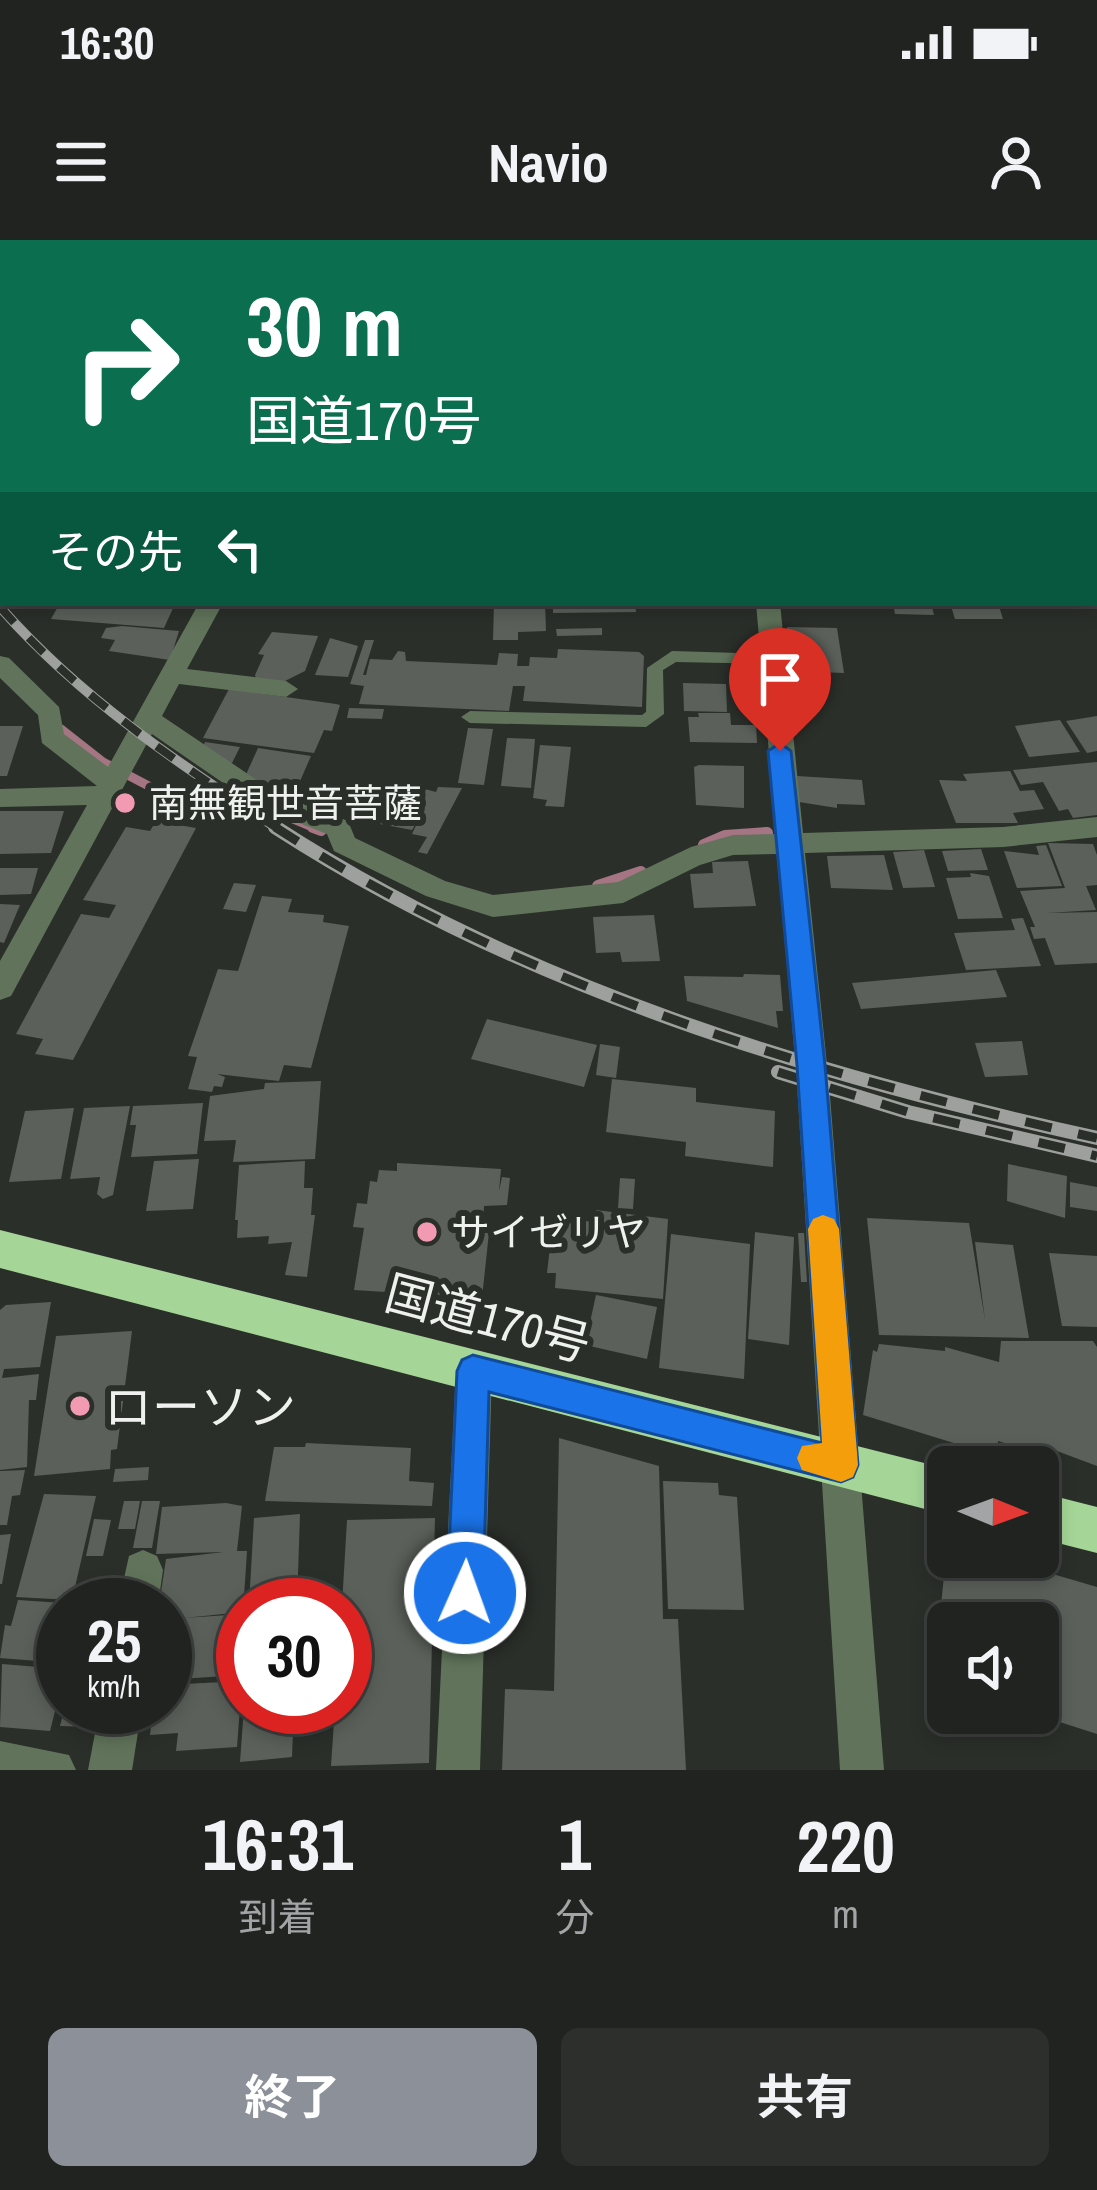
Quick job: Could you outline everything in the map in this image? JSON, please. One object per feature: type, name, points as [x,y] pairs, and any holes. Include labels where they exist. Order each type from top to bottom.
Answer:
[{"type":"highway","name":"国道170号","points":[[0,1249],[927,1487]]},
{"type":"highway","points":[[1059,1520],[1097,1530]]},
{"type":"street","points":[[0,988],[80,850],[111,780],[209,606]]},
{"type":"street","points":[[768,606],[811,1065],[862,1770]]},
{"type":"street","points":[[0,664],[50,713],[51,737],[111,780]]},
{"type":"street","points":[[171,675],[286,689]]},
{"type":"street","points":[[147,718],[268,800],[338,828],[344,844],[436,889],[493,906],[623,892],[691,857],[733,845],[1003,837],[1097,827]]},
{"type":"street","points":[[0,798],[111,780]]},
{"type":"street","points":[[458,1770],[473,1371]]},
{"type":"street","points":[[110,1770],[116,1734]]},
{"type":"street","points":[[0,1762],[54,1770]]},
{"type":"lane","points":[[470,717],[646,721],[655,714],[655,668],[672,656],[772,659]]},
{"type":"building","points":[[58,606],[174,606],[164,628],[51,619]]},
{"type":"building","points":[[494,606],[545,606],[546,631],[518,632],[518,640],[493,640]]},
{"type":"building","points":[[553,606],[635,606],[636,612],[553,613]]},
{"type":"building","points":[[894,606],[932,606],[934,615],[895,614]]},
{"type":"building","points":[[951,606],[999,606],[1003,619],[955,619]]},
{"type":"building","points":[[787,627],[837,628],[844,673],[793,671]]},
{"type":"building","points":[[106,628],[179,631],[170,660],[109,651],[115,640],[101,638]]},
{"type":"building","points":[[602,628],[602,635],[557,636],[556,629]]},
{"type":"building","points":[[272,632],[318,636],[305,671],[281,683],[257,681],[255,675],[264,655],[258,654]]},
{"type":"building","points":[[330,638],[358,646],[348,677],[315,675]]},
{"type":"building","points":[[365,640],[374,640],[363,675],[370,659],[392,660],[398,651],[405,652],[406,661],[497,665],[499,653],[518,654],[517,666],[529,666],[530,657],[557,658],[558,649],[639,652],[644,656],[642,707],[523,701],[525,686],[513,686],[509,711],[359,704],[364,686],[350,684]]},
{"type":"building","points":[[683,683],[726,684],[727,712],[684,711]]},
{"type":"building","points":[[229,689],[340,705],[332,731],[324,730],[314,753],[203,738]]},
{"type":"building","points":[[349,708],[384,709],[382,719],[347,718]]},
{"type":"building","points":[[698,713],[730,713],[731,725],[756,725],[757,743],[690,742],[688,717],[699,717]]},
{"type":"building","points":[[1097,716],[1097,751],[1087,753],[1066,721]]},
{"type":"building","points":[[1060,720],[1080,752],[1029,757],[1015,726]]},
{"type":"building","points":[[0,726],[23,726],[7,776],[0,776]]},
{"type":"building","points":[[468,728],[493,729],[484,785],[458,783]]},
{"type":"building","points":[[507,738],[535,739],[531,788],[501,786]]},
{"type":"building","points":[[205,742],[240,747],[230,767],[202,749]]},
{"type":"building","points":[[540,745],[571,747],[564,807],[545,806],[547,800],[533,798]]},
{"type":"building","points":[[258,748],[311,756],[297,788],[287,787],[284,792],[263,789],[267,782],[244,779]]},
{"type":"building","points":[[1097,762],[1097,815],[1073,818],[1068,809],[1059,811],[1043,782],[1021,785],[1013,770]]},
{"type":"building","points":[[744,766],[744,808],[696,805],[694,767]]},
{"type":"building","points":[[1010,771],[1020,791],[1034,790],[1044,809],[1013,813],[1018,823],[956,823],[939,780],[967,781],[963,774]]},
{"type":"building","points":[[797,776],[862,780],[865,805],[837,804],[837,808],[799,802]]},
{"type":"building","points":[[374,783],[401,789],[387,817],[406,784],[436,792],[438,787],[462,788],[427,854],[418,852],[427,837],[412,834],[420,817],[412,830],[353,819]]},
{"type":"building","points":[[0,811],[64,811],[51,853],[0,854]]},
{"type":"building","points":[[156,821],[196,828],[73,1060],[35,1054],[43,1039],[16,1034],[81,914],[109,918],[116,905],[83,900],[126,827],[150,831]]},
{"type":"building","points":[[1048,843],[1093,844],[1097,885],[1086,886],[1096,910],[1047,913],[1097,912],[1097,963],[1055,965],[1045,938],[1034,939],[1030,927],[1035,927],[1020,891],[1065,888]]},
{"type":"building","points":[[1046,845],[1062,886],[1017,888],[1004,851],[1039,855],[1036,846]]},
{"type":"building","points":[[981,849],[988,870],[948,871],[942,851]]},
{"type":"building","points":[[924,850],[935,887],[903,888],[893,852]]},
{"type":"building","points":[[884,855],[893,890],[831,888],[827,856]]},
{"type":"building","points":[[748,861],[756,906],[694,908],[690,874],[713,873],[712,862]]},
{"type":"building","points":[[0,868],[38,868],[31,894],[0,895]]},
{"type":"building","points":[[970,873],[989,876],[1003,918],[958,919],[946,878],[971,877]]},
{"type":"building","points":[[234,883],[256,885],[246,912],[223,909]]},
{"type":"building","points":[[262,896],[292,899],[288,912],[324,915],[323,922],[349,926],[311,1068],[284,1065],[279,1081],[217,1074],[225,1077],[222,1087],[214,1086],[212,1092],[188,1089],[197,1057],[188,1056],[218,969],[238,971]]},
{"type":"building","points":[[0,904],[20,905],[4,943],[0,942]]},
{"type":"building","points":[[654,915],[660,961],[622,962],[620,952],[596,953],[593,917]]},
{"type":"building","points":[[1023,918],[1041,966],[966,970],[954,933],[1015,930],[1011,919]]},
{"type":"building","points":[[996,970],[1007,997],[861,1009],[852,983]]},
{"type":"building","points":[[780,975],[783,1011],[776,1011],[778,1028],[687,1001],[684,976]]},
{"type":"building","points":[[487,1019],[597,1045],[584,1087],[471,1059]]},
{"type":"building","points":[[1022,1041],[1028,1075],[985,1077],[975,1043]]},
{"type":"building","points":[[600,1044],[620,1047],[616,1078],[596,1075]]},
{"type":"building","points":[[612,1079],[696,1088],[696,1102],[775,1111],[773,1167],[685,1156],[686,1142],[606,1132]]},
{"type":"building","points":[[321,1081],[315,1159],[233,1162],[236,1140],[204,1141],[210,1096],[264,1089],[265,1083]]},
{"type":"building","points":[[203,1103],[197,1154],[131,1157],[136,1125],[130,1125],[133,1106]]},
{"type":"building","points":[[130,1106],[113,1195],[103,1199],[97,1194],[100,1177],[70,1179],[84,1108]]},
{"type":"building","points":[[74,1108],[61,1179],[9,1182],[25,1111]]},
{"type":"building","points":[[199,1159],[193,1209],[146,1211],[154,1161]]},
{"type":"building","points":[[305,1161],[304,1188],[313,1188],[311,1215],[315,1215],[307,1277],[285,1275],[292,1242],[268,1244],[269,1236],[237,1238],[235,1220],[239,1165]]},
{"type":"building","points":[[397,1163],[501,1169],[499,1191],[502,1177],[510,1178],[507,1205],[484,1206],[483,1223],[490,1223],[482,1298],[354,1290],[364,1228],[353,1227],[357,1203],[367,1204],[370,1181],[377,1182],[379,1170],[397,1171]]},
{"type":"building","points":[[1008,1164],[1067,1176],[1065,1218],[1007,1201]]},
{"type":"building","points":[[620,1178],[635,1179],[633,1209],[618,1208]]},
{"type":"building","points":[[1070,1182],[1097,1187],[1097,1211],[1070,1207]]},
{"type":"building","points":[[596,1210],[668,1219],[663,1299],[555,1288],[556,1273],[547,1273],[550,1247],[559,1248],[562,1219],[596,1222]]},
{"type":"building","points":[[867,1218],[969,1223],[985,1320],[975,1242],[1013,1245],[1029,1338],[879,1335]]},
{"type":"building","points":[[755,1232],[794,1237],[789,1345],[748,1339]]},
{"type":"building","points":[[798,1233],[804,1233],[807,1282],[801,1282]]},
{"type":"building","points":[[671,1234],[750,1244],[744,1379],[659,1368]]},
{"type":"building","points":[[1049,1253],[1097,1256],[1097,1327],[1062,1326]]},
{"type":"building","points":[[596,1295],[657,1307],[647,1359],[585,1345]]},
{"type":"building","points":[[51,1302],[40,1367],[4,1369],[2,1378],[39,1374],[36,1400],[29,1400],[27,1467],[0,1470],[0,1310],[6,1305]]},
{"type":"building","points":[[132,1331],[117,1449],[111,1450],[110,1469],[34,1476],[56,1336]]},
{"type":"building","points":[[1001,1341],[1093,1341],[1097,1347],[1097,1466],[1059,1452],[1059,1446],[1015,1446],[998,1441],[998,1446],[964,1446],[863,1415],[873,1350],[877,1352],[879,1344],[945,1351],[945,1347],[999,1362]]},
{"type":"building","points":[[559,1438],[659,1466],[663,1619],[678,1619],[686,1770],[502,1770],[505,1689],[554,1691]]},
{"type":"building","points":[[306,1443],[411,1448],[409,1481],[434,1483],[432,1506],[265,1501],[274,1447],[305,1447]]},
{"type":"building","points":[[149,1467],[148,1480],[113,1482],[115,1469]]},
{"type":"building","points":[[25,1470],[20,1495],[12,1496],[7,1525],[0,1525],[0,1471]]},
{"type":"building","points":[[663,1481],[718,1483],[719,1495],[737,1497],[744,1610],[668,1609]]},
{"type":"building","points":[[44,1494],[96,1496],[77,1578],[36,1578],[36,1598],[16,1597]]},
{"type":"building","points":[[124,1501],[140,1501],[135,1529],[118,1529]]},
{"type":"building","points":[[142,1501],[160,1501],[152,1548],[133,1548]]},
{"type":"building","points":[[242,1506],[237,1551],[247,1551],[245,1578],[216,1578],[216,1615],[192,1617],[192,1578],[163,1578],[166,1559],[223,1552],[156,1554],[162,1507]]},
{"type":"building","points":[[300,1514],[298,1578],[251,1578],[254,1518]]},
{"type":"building","points":[[435,1518],[429,1763],[331,1766],[333,1734],[372,1734],[372,1578],[344,1578],[347,1520]]},
{"type":"building","points":[[94,1519],[111,1520],[103,1556],[86,1556]]},
{"type":"building","points":[[11,1534],[2,1584],[0,1584],[0,1535]]},
{"type":"building","points":[[1059,1576],[1097,1587],[1097,1734],[1059,1722],[1059,1602],[941,1602],[944,1578]]},
{"type":"building","points":[[18,1600],[36,1601],[36,1661],[0,1658],[5,1625],[11,1626]]},
{"type":"building","points":[[216,1616],[216,1677],[192,1678],[192,1617]]},
{"type":"building","points":[[2,1664],[36,1667],[36,1730],[0,1727]]},
{"type":"building","points":[[216,1682],[216,1734],[238,1734],[237,1747],[176,1751],[178,1734],[192,1734],[192,1684]]},
{"type":"building","points":[[242,1734],[293,1734],[292,1757],[240,1762]]},
{"type":"waterway","points":[[61,729],[103,762],[183,804]]},
{"type":"waterway","points":[[274,811],[320,830]]},
{"type":"waterway","points":[[313,827],[321,830]]},
{"type":"waterway","points":[[704,845],[725,836],[767,833]]},
{"type":"waterway","points":[[598,886],[641,872]]},
{"type":"railway","points":[[0,607],[97,700],[280,830]]},
{"type":"railway","points":[[275,827],[280,830]]},
{"type":"railway","points":[[280,830],[370,884],[468,934],[672,1019],[883,1085],[1097,1138]]},
{"type":"railway","points":[[778,1072],[908,1112],[1097,1156]]},
{"type":"slow traffic","points":[[815,1458],[841,1465],[823,1229]]},
{"type":"place","name":"南無観世音菩薩","points":[[125,803]]},
{"type":"place","name":"サイゼリヤ","points":[[427,1232]]},
{"type":"place","name":"ローソン","points":[[80,1406]]},
{"type":"route","points":[[465,1593],[473,1371],[841,1465],[811,1065],[780,751]]}]
